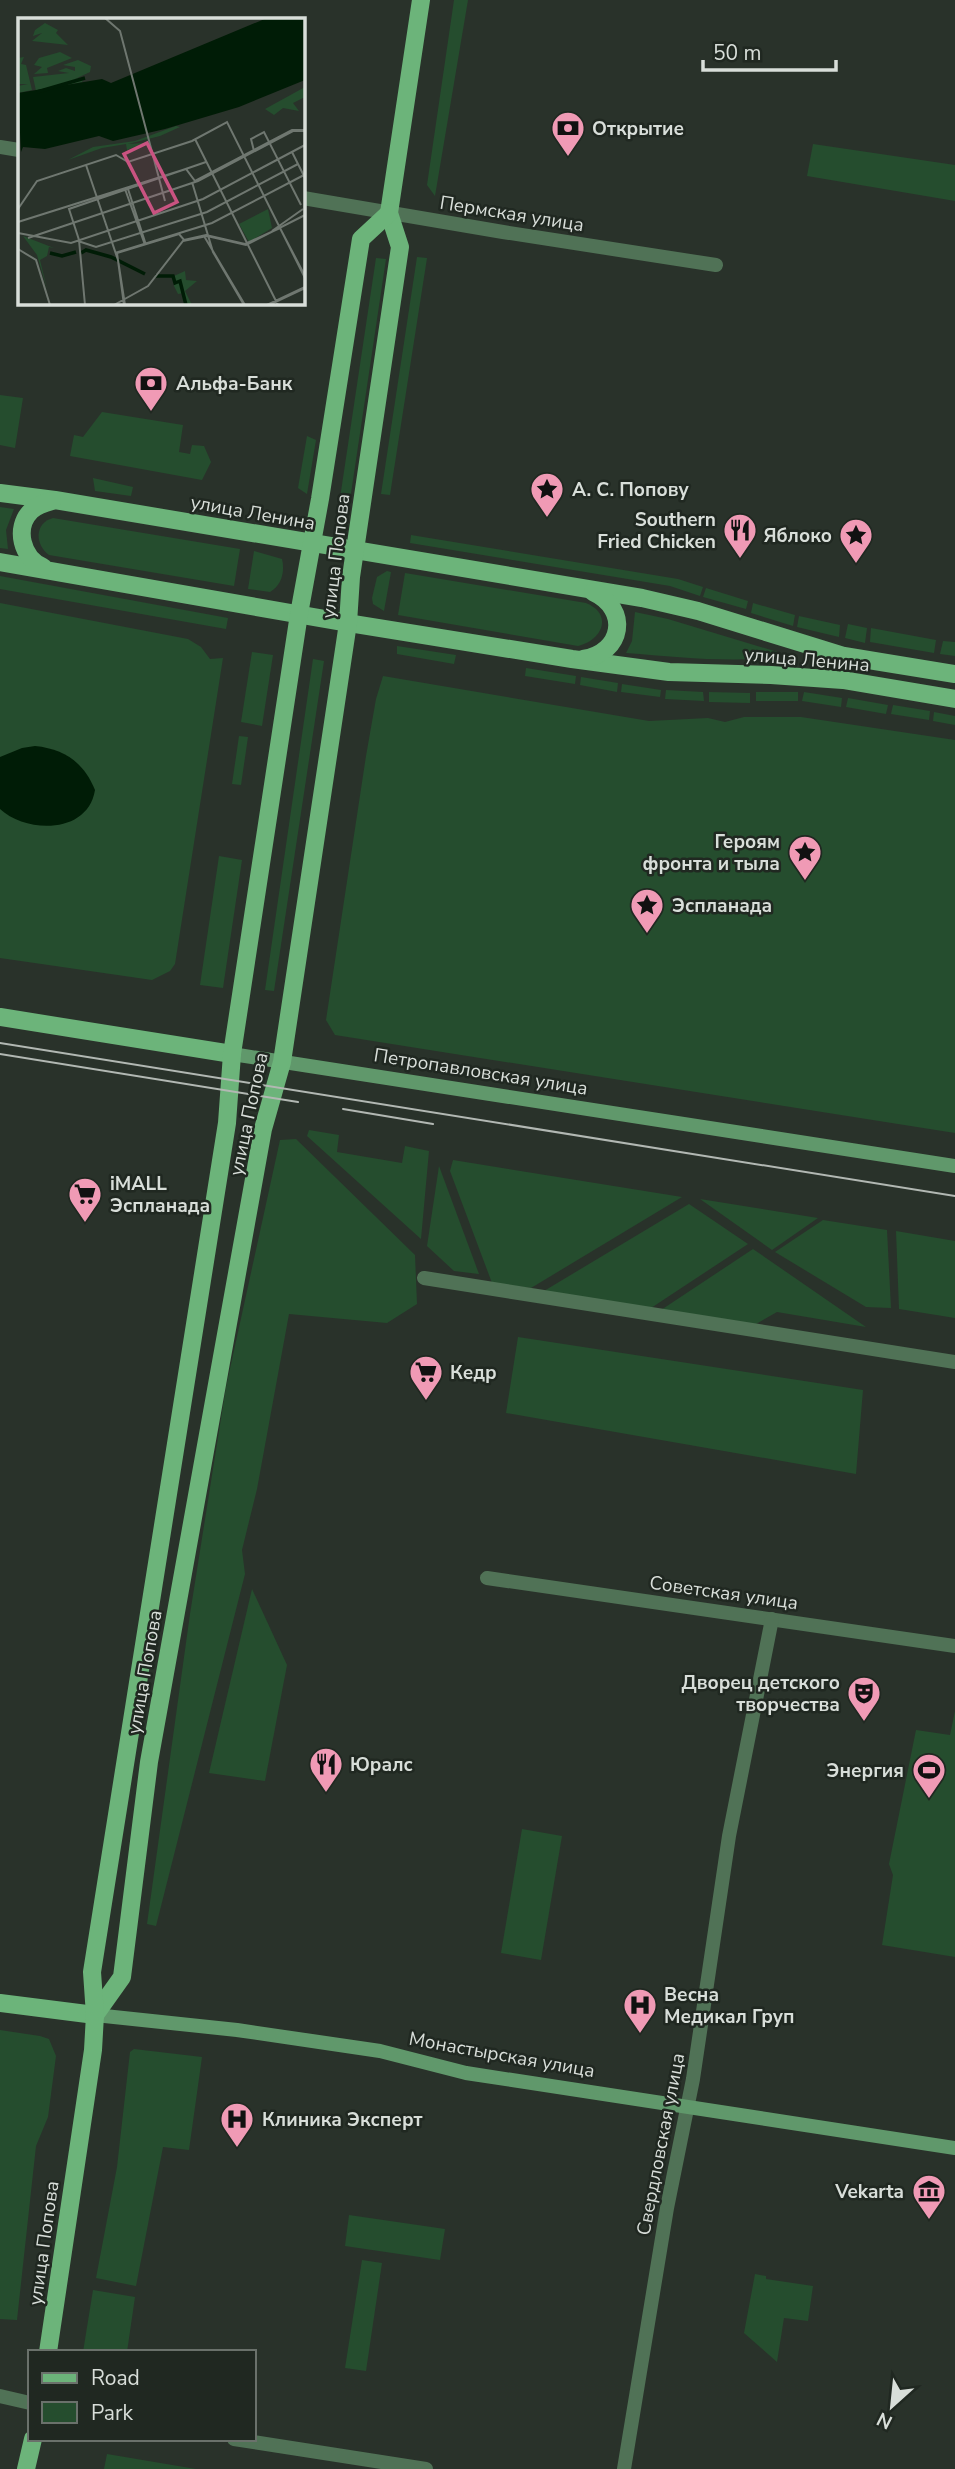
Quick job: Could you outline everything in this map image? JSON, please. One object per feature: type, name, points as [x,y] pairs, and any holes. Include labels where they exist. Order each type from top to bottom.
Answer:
[{"type":"main road","name":"улица Попова","points":[[95,2015],[122,1977],[149,1762],[263,1129],[282,1062],[348,623],[355,550],[400,247],[389,213],[421,0]]},
{"type":"main road","name":"улица Попова","points":[[48,2350],[93,2050],[95,2015],[92,1972],[225,1137],[232,1054],[299,614],[313,544],[361,239],[389,213]]},
{"type":"main road","name":"улица Ленина","points":[[0,493],[642,598],[698,611],[844,656],[955,674]]},
{"type":"main road","points":[[49,570],[32,561],[25,550],[22,533],[29,512],[38,505],[55,500]]},
{"type":"main road","name":"улица Ленина","points":[[0,562],[572,659],[669,672],[844,680],[955,699]]},
{"type":"main road","name":"улица Ленина","points":[[572,659],[590,658],[605,650],[615,639],[618,625],[607,600],[582,588]]},
{"type":"main road","name":"Петропавловская улица","points":[[0,1017],[955,1166]]},
{"type":"main road","name":"Монастырская улица","points":[[0,2003],[237,2030],[380,2052],[466,2073],[955,2148]]},
{"type":"main road","points":[[26,2469],[33,2441]]},
{"type":"street","points":[[0,147],[18,150]]},
{"type":"street","name":"Пермская улица","points":[[304,198],[716,265]]},
{"type":"street","points":[[424,1278],[955,1362]]},
{"type":"street","name":"Советская улица","points":[[487,1578],[955,1646]]},
{"type":"street","name":"Свердловская улица","points":[[624,2469],[697,2054],[729,1836],[772,1619]]},
{"type":"street","points":[[0,2396],[28,2403]]},
{"type":"street","points":[[247,2441],[426,2469]]},
{"type":"green space","points":[[454,0],[468,0],[435,196],[427,185]]},
{"type":"green space","points":[[813,144],[955,165],[955,201],[807,176]]},
{"type":"green space","points":[[417,257],[427,258],[390,495],[381,494]]},
{"type":"green space","points":[[376,258],[386,259],[350,500],[340,498]]},
{"type":"green space","points":[[0,395],[23,398],[15,448],[0,445]]},
{"type":"green space","points":[[102,412],[183,425],[179,452],[190,454],[192,445],[204,446],[211,462],[202,480],[70,456],[74,435],[83,437]]},
{"type":"green space","points":[[307,436],[316,440],[307,494],[298,488]]},
{"type":"green space","points":[[93,478],[133,487],[131,496],[95,491]]},
{"type":"green space","points":[[0,507],[14,509],[6,530],[8,549],[0,548]]},
{"type":"green space","points":[[53,518],[240,549],[234,586],[49,555],[41,546],[39,535],[42,524]]},
{"type":"green space","points":[[411,535],[678,579],[703,587],[700,596],[670,586],[410,543]]},
{"type":"green space","points":[[254,551],[282,559],[282,577],[270,592],[248,589]]},
{"type":"green space","points":[[387,571],[391,572],[384,611],[373,604],[372,598],[377,577]]},
{"type":"green space","points":[[405,573],[586,603],[600,614],[602,626],[594,638],[578,646],[398,615]]},
{"type":"green space","points":[[0,576],[228,618],[226,629],[0,589]]},
{"type":"green space","points":[[706,588],[748,601],[746,609],[703,597]]},
{"type":"green space","points":[[0,603],[188,639],[201,647],[210,659],[223,658],[175,964],[170,971],[152,980],[0,958]]},
{"type":"green space","points":[[753,603],[795,615],[793,626],[751,613]]},
{"type":"green space","points":[[635,612],[668,619],[781,653],[780,657],[684,658],[626,653],[632,641]]},
{"type":"green space","points":[[799,616],[840,625],[839,637],[797,627]]},
{"type":"green space","points":[[848,624],[867,628],[865,643],[845,638]]},
{"type":"green space","points":[[871,628],[936,640],[934,653],[870,642]]},
{"type":"green space","points":[[943,641],[955,642],[955,656],[940,654]]},
{"type":"green space","points":[[397,646],[456,655],[454,664],[397,654]]},
{"type":"green space","points":[[252,652],[273,655],[262,726],[241,722]]},
{"type":"green space","points":[[313,659],[324,661],[274,991],[265,990]]},
{"type":"green space","points":[[526,668],[576,676],[575,684],[525,676]]},
{"type":"green space","name":"Эспланада","points":[[383,676],[649,721],[708,718],[725,722],[744,717],[801,717],[955,740],[955,1133],[335,1035],[326,1020],[366,756]]},
{"type":"green space","points":[[581,677],[618,683],[617,692],[580,685]]},
{"type":"green space","points":[[622,684],[661,690],[660,697],[621,692]]},
{"type":"green space","points":[[666,690],[703,692],[704,701],[665,699]]},
{"type":"green space","points":[[709,692],[750,693],[750,703],[709,702]]},
{"type":"green space","points":[[756,692],[798,692],[798,701],[756,701]]},
{"type":"green space","points":[[804,692],[842,698],[841,707],[802,701]]},
{"type":"green space","points":[[848,698],[888,705],[886,714],[846,707]]},
{"type":"green space","points":[[893,705],[930,711],[929,720],[891,714]]},
{"type":"green space","points":[[934,712],[955,716],[955,725],[933,721]]},
{"type":"green space","points":[[239,736],[248,737],[241,785],[232,784]]},
{"type":"green space","points":[[219,856],[242,860],[223,988],[200,985]]},
{"type":"green space","points":[[309,1130],[339,1135],[337,1152],[402,1163],[405,1146],[429,1151],[421,1239],[307,1136]]},
{"type":"green space","points":[[296,1139],[415,1255],[417,1304],[387,1323],[289,1314],[257,1489],[242,1550],[245,1574],[156,1926],[147,1924],[190,1614],[226,1387],[280,1140]]},
{"type":"green space","points":[[453,1160],[682,1197],[531,1288],[492,1283],[450,1171]]},
{"type":"green space","points":[[439,1166],[479,1274],[454,1271],[427,1246]]},
{"type":"green space","points":[[700,1199],[818,1218],[772,1250]]},
{"type":"green space","points":[[689,1204],[748,1244],[651,1308],[544,1291]]},
{"type":"green space","points":[[823,1220],[887,1230],[891,1308],[866,1307],[775,1252]]},
{"type":"green space","points":[[896,1231],[955,1241],[955,1318],[899,1309]]},
{"type":"green space","points":[[753,1249],[866,1327],[777,1312],[756,1324],[661,1310]]},
{"type":"green space","points":[[518,1337],[863,1390],[856,1474],[506,1413]]},
{"type":"green space","points":[[252,1589],[287,1665],[265,1781],[209,1773]]},
{"type":"green space","name":"Энергия","points":[[955,1711],[955,1957],[882,1945],[893,1875],[889,1864],[916,1730],[950,1735]]},
{"type":"green space","points":[[522,1829],[562,1836],[541,1960],[501,1953]]},
{"type":"green space","points":[[0,2030],[49,2039],[56,2056],[48,2117],[36,2146],[17,2320],[0,2319]]},
{"type":"green space","points":[[134,2049],[202,2057],[189,2150],[163,2147],[136,2286],[96,2278],[117,2167],[130,2052]]},
{"type":"green space","points":[[349,2215],[445,2229],[440,2260],[345,2246]]},
{"type":"green space","points":[[362,2260],[382,2263],[366,2371],[345,2368]]},
{"type":"green space","points":[[755,2274],[766,2276],[766,2279],[813,2286],[808,2321],[784,2318],[777,2362],[744,2333]]},
{"type":"green space","points":[[93,2290],[135,2297],[127,2350],[83,2350]]},
{"type":"green space","points":[[107,2454],[196,2469],[104,2469]]},
{"type":"shaded area","points":[[35,746],[55,750],[72,759],[85,772],[95,790],[90,804],[81,815],[69,822],[40,826],[25,823],[0,809],[0,757]]},
{"type":"tram line","points":[[0,1043],[955,1196]]},
{"type":"tram line","points":[[0,1054],[298,1102]]},
{"type":"tram line","points":[[343,1109],[433,1124]]},
{"type":"place","name":"Открытие","points":[[568,158]]},
{"type":"place","name":"Альфа-Банк","points":[[151,413]]},
{"type":"place","name":"А. С. Попову","points":[[547,519]]},
{"type":"place","name":"Southern Fried Chicken","points":[[740,560]]},
{"type":"place","name":"Яблоко","points":[[856,565]]},
{"type":"place","name":"Героям фронта и тыла","points":[[805,882]]},
{"type":"place","name":"Эспланада","points":[[647,935]]},
{"type":"place","name":"iMALL Эспланада","points":[[85,1224]]},
{"type":"place","name":"Кедр","points":[[426,1402]]},
{"type":"place","name":"Дворец детского творчества","points":[[864,1723]]},
{"type":"place","name":"Юралс","points":[[326,1794]]},
{"type":"place","name":"Энергия","points":[[929,1800]]},
{"type":"place","name":"Весна Медикал Груп","points":[[640,2035]]},
{"type":"place","name":"Клиника Эксперт","points":[[237,2149]]},
{"type":"place","name":"Vekarta","points":[[929,2221]]}]
